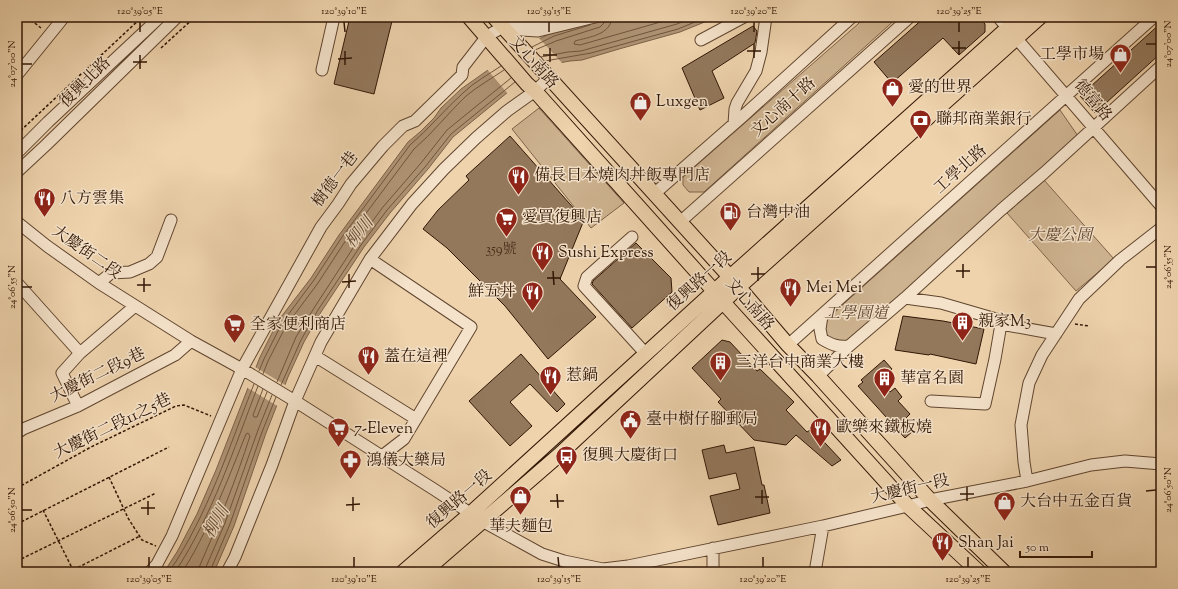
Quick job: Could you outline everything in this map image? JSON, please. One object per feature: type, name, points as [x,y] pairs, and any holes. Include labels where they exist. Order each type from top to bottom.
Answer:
[{"type":"main road","name":"文心南路","points":[[469,17],[723,302],[908,506],[979,572]]},
{"type":"main road","name":"復興路一段","points":[[1012,33],[1020,17]]},
{"type":"main road","name":"復興路一段","points":[[424,572],[476,518],[646,354],[714,291],[734,282],[1012,33],[1040,17]]},
{"type":"main road","name":"文心南路","points":[[499,22],[734,282],[788,345],[930,500],[1004,572]]},
{"type":"main road","name":"復興路一段","points":[[403,572],[559,455],[723,302],[734,282]]},
{"type":"street","points":[[17,75],[64,17]]},
{"type":"street","name":"復興北路","points":[[17,152],[160,17]]},
{"type":"street","name":"復興北路","points":[[17,172],[177,17]]},
{"type":"street","points":[[322,70],[334,17]]},
{"type":"street","points":[[499,22],[526,25],[556,17]]},
{"type":"street","points":[[499,22],[511,29],[538,31],[595,17]]},
{"type":"street","points":[[701,40],[744,17]]},
{"type":"street","points":[[734,124],[737,103],[756,71],[761,52],[766,17]]},
{"type":"street","name":"文心南十路","points":[[654,194],[852,17]]},
{"type":"street","name":"文心南十路","points":[[680,222],[910,17]]},
{"type":"street","name":"德富路","points":[[998,17],[1161,206]]},
{"type":"street","name":"工學北路","points":[[788,345],[1154,17]]},
{"type":"street","name":"樹德一巷","points":[[245,372],[321,227],[351,184],[383,146],[403,126],[415,121],[462,75],[462,67],[499,22]]},
{"type":"street","points":[[818,376],[849,346],[1044,173],[1161,66]]},
{"type":"street","points":[[227,572],[236,557],[272,466],[292,400],[314,356],[370,259],[412,204],[444,169],[531,87],[547,75]]},
{"type":"street","points":[[99,284],[111,274],[130,272],[149,264],[157,257],[171,220]]},
{"type":"street","name":"大慶街二段","points":[[17,222],[99,284],[191,342],[292,400],[382,456],[476,518]]},
{"type":"street","points":[[1027,481],[1021,425],[1029,383],[1042,355],[1079,299],[1120,260],[1161,228]]},
{"type":"street","points":[[632,237],[587,277],[584,286],[646,354]]},
{"type":"street","points":[[370,259],[471,327],[404,439],[382,456]]},
{"type":"street","points":[[17,286],[19,285],[80,353]]},
{"type":"street","points":[[904,298],[941,303],[996,319],[1001,324],[1056,334]]},
{"type":"street","points":[[78,406],[62,373],[80,353],[135,306]]},
{"type":"street","points":[[822,316],[820,329],[822,339],[832,345],[840,347],[849,346]]},
{"type":"street","points":[[931,401],[984,404],[995,359],[1001,324]]},
{"type":"street","name":"大慶街二段9巷","points":[[17,433],[23,429],[78,406],[175,355],[191,342]]},
{"type":"street","points":[[314,356],[416,419]]},
{"type":"street","points":[[150,572],[157,564],[172,536],[221,420],[245,372]]},
{"type":"street","name":"大慶街一段","points":[[476,518],[542,554],[602,570],[823,526],[930,500],[1027,481],[1091,465],[1125,461],[1161,464]]},
{"type":"street","points":[[815,572],[823,526]]},
{"type":"street","points":[[712,572],[713,548]]},
{"type":"path","points":[[27,17],[49,35]]},
{"type":"path","points":[[17,134],[142,17]]},
{"type":"path","points":[[1064,322],[1089,326]]},
{"type":"path","name":"大慶街二段11之5巷","points":[[17,488],[91,447],[176,406],[184,405],[221,420]]},
{"type":"path","points":[[17,524],[169,447]]},
{"type":"path","points":[[109,477],[128,518],[142,540],[165,550]]},
{"type":"path","points":[[17,561],[156,493]]},
{"type":"path","points":[[43,510],[73,571]]},
{"type":"path","points":[[69,572],[140,536]]},
{"type":"green space","points":[[866,17],[898,17],[704,192],[689,192],[683,185],[683,177]]},
{"type":"green space","points":[[539,108],[624,203],[591,228],[512,129]]},
{"type":"green space","name":"工學園道","points":[[1060,110],[1078,136],[852,339],[844,342],[838,342],[825,335],[825,323],[839,308]]},
{"type":"green space","name":"大慶公園","points":[[1044,180],[1114,259],[1076,291],[1007,213]]},
{"type":"water","name":"柳川","points":[[602,17],[717,17],[680,32],[582,60],[542,66],[453,137],[364,247],[321,312],[304,342],[288,377],[266,433],[234,526],[214,572],[164,572],[177,552],[197,514],[216,470],[260,357],[278,321],[311,278],[339,235],[408,142],[434,118],[441,108],[461,89],[515,51],[553,32]]},
{"type":"pier","points":[[538,37],[563,64],[543,68],[508,94],[486,68],[514,49]]},
{"type":"pier","points":[[255,367],[287,386],[279,407],[246,387]]},
{"type":"building","points":[[350,17],[393,17],[374,94],[334,84]]},
{"type":"building","points":[[925,17],[979,17],[985,24],[985,32],[959,55],[943,38],[892,83],[874,62]]},
{"type":"building","name":"工學市場","points":[[1161,23],[1161,53],[1095,113],[1080,96]]},
{"type":"building","points":[[753,26],[757,31],[755,43],[712,71],[724,98],[700,110],[682,68]]},
{"type":"building","name":"愛買復興店","points":[[510,136],[584,220],[560,279],[596,317],[548,359],[505,306],[447,248],[423,229],[438,210],[469,180],[466,176]]},
{"type":"building","points":[[636,243],[671,278],[672,292],[632,328],[592,284],[593,281]]},
{"type":"building","points":[[903,316],[943,321],[984,329],[976,364],[930,354],[895,350]]},
{"type":"building","points":[[722,340],[730,342],[757,371],[760,369],[794,402],[786,410],[807,432],[812,429],[841,460],[832,466],[796,435],[786,445],[754,440],[718,402],[721,399],[692,368]]},
{"type":"building","points":[[521,354],[565,404],[557,412],[530,384],[510,402],[532,426],[510,446],[469,401]]},
{"type":"building","name":"華富名園","points":[[884,360],[892,369],[879,380],[890,392],[895,388],[902,397],[898,401],[910,414],[906,418],[911,424],[908,426],[913,431],[905,438],[858,386],[863,382],[861,380]]},
{"type":"building","points":[[724,445],[726,453],[754,447],[770,513],[718,525],[710,496],[740,489],[736,473],[709,479],[702,450]]},
{"type":"place","name":"工學市場","points":[[1120,74]]},
{"type":"place","name":"愛的世界","points":[[892,108]]},
{"type":"place","name":"Luxgen","points":[[641,122]]},
{"type":"place","name":"聯邦商業銀行","points":[[920,140]]},
{"type":"place","name":"備長日本燒肉丼飯專門店","points":[[518,196]]},
{"type":"place","name":"八方雲集","points":[[44,218]]},
{"type":"place","name":"台灣中油","points":[[730,232]]},
{"type":"place","name":"愛買復興店","points":[[506,238]]},
{"type":"place","name":"Sushi Express","points":[[542,272]]},
{"type":"place","name":"Mei Mei","points":[[791,308]]},
{"type":"place","name":"鮮五丼","points":[[532,312]]},
{"type":"place","name":"親家M3","points":[[962,342]]},
{"type":"place","name":"全家便利商店","points":[[235,344]]},
{"type":"place","name":"蓋在這裡","points":[[369,376]]},
{"type":"place","name":"三洋台中商業大樓","points":[[720,382]]},
{"type":"place","name":"惹鍋","points":[[550,396]]},
{"type":"place","name":"華富名園","points":[[885,398]]},
{"type":"place","name":"臺中樹仔腳郵局","points":[[631,440]]},
{"type":"place","name":"7-Eleven","points":[[339,448]]},
{"type":"place","name":"歐樂來鐵板燒","points":[[820,448]]},
{"type":"place","name":"復興大慶街口","points":[[566,476]]},
{"type":"place","name":"鴻儀大藥局","points":[[351,480]]},
{"type":"place","name":"華夫麵包","points":[[521,516]]},
{"type":"place","name":"大台中五金百貨","points":[[1004,522]]},
{"type":"place","name":"Shan Jai","points":[[943,562]]}]
